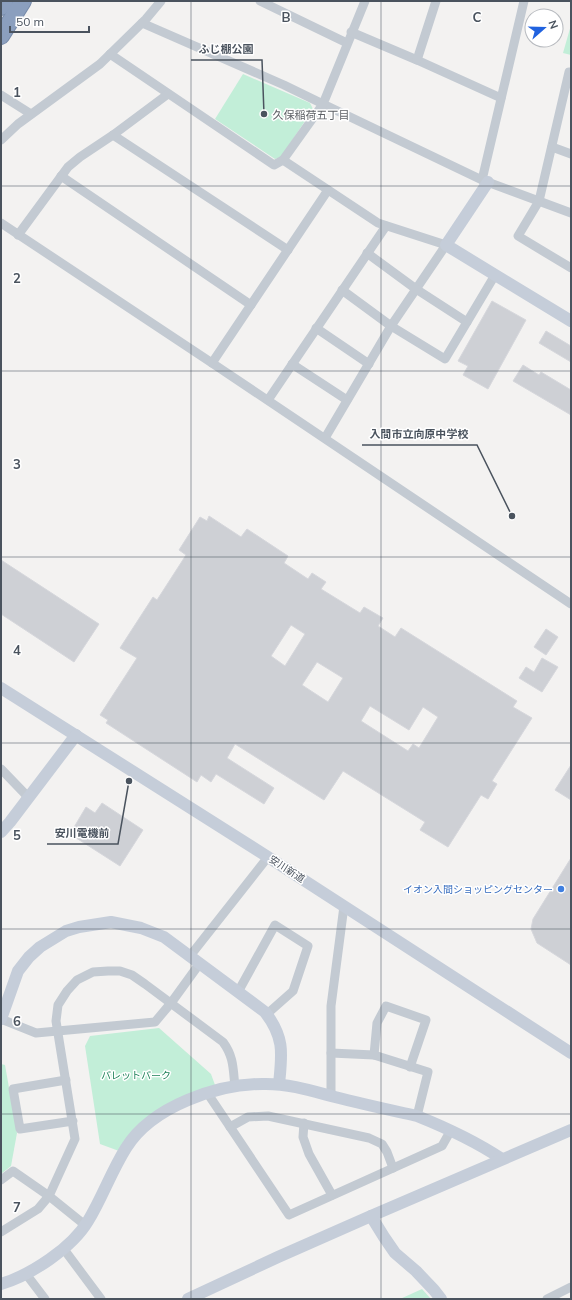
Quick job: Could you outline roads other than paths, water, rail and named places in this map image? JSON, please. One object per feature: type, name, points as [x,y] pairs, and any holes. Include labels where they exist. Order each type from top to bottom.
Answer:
[{"type":"highway","points":[[1,7],[5,1]]},
{"type":"highway","points":[[1,36],[23,1]]},
{"type":"street","points":[[110,54],[274,165],[283,160],[323,104],[351,32],[365,1]]},
{"type":"street","points":[[417,60],[436,1]]},
{"type":"street","points":[[325,438],[391,326],[446,245],[485,181],[501,98],[524,1]]},
{"type":"street","points":[[1,140],[31,114],[100,64],[142,23],[157,2]]},
{"type":"street","points":[[265,2],[347,43]]},
{"type":"street","points":[[142,23],[284,84],[485,181],[571,213]]},
{"type":"street","points":[[351,32],[501,98]]},
{"type":"street","points":[[571,72],[569,72],[567,102],[552,147],[539,201],[518,236],[571,268]]},
{"type":"street","points":[[18,235],[68,167],[168,94]]},
{"type":"street","points":[[1,95],[31,114]]},
{"type":"street","points":[[113,135],[288,250]]},
{"type":"street","points":[[552,147],[571,154]]},
{"type":"street","points":[[283,160],[378,223],[446,245],[571,321]]},
{"type":"street","points":[[62,176],[251,305]]},
{"type":"street","points":[[212,363],[328,190]]},
{"type":"street","points":[[1,223],[325,438],[571,604]]},
{"type":"street","points":[[268,400],[386,226]]},
{"type":"street","points":[[367,253],[416,289],[467,322]]},
{"type":"street","points":[[342,290],[391,326],[445,359],[496,275]]},
{"type":"street","points":[[316,328],[369,364]]},
{"type":"street","points":[[292,364],[347,400]]},
{"type":"street","name":"安川新道","points":[[1,688],[268,857],[571,1052]]},
{"type":"street","points":[[1,832],[76,735]]},
{"type":"street","points":[[1,769],[28,798]]},
{"type":"street","points":[[190,956],[268,857]]},
{"type":"street","points":[[331,1096],[331,1006],[344,906]]},
{"type":"street","points":[[200,963],[155,1022],[36,1033],[1,1019],[18,971],[29,957],[40,947],[66,931],[79,927],[111,922],[126,924],[164,937],[200,963],[267,1014],[273,1021],[282,1046],[279,1084]]},
{"type":"street","points":[[238,992],[275,925],[308,946],[293,991],[267,1014]]},
{"type":"street","points":[[1,1232],[38,1209],[49,1196],[75,1139],[56,1021],[58,1005],[67,990],[77,980],[93,972],[120,971],[132,975],[223,1042],[232,1058],[235,1087]]},
{"type":"street","points":[[374,1055],[377,1024],[386,1006],[426,1020],[410,1067]]},
{"type":"street","points":[[331,1053],[374,1055],[428,1072],[417,1116]]},
{"type":"street","points":[[66,1080],[13,1089],[14,1096],[20,1129],[73,1121]]},
{"type":"street","points":[[1,1284],[26,1274],[38,1267],[78,1235],[85,1225],[125,1149],[134,1137],[148,1124],[173,1107],[221,1089],[253,1084],[279,1084],[417,1116],[482,1145],[502,1159]]},
{"type":"street","points":[[208,1094],[289,1215],[442,1146],[451,1130]]},
{"type":"street","points":[[230,1127],[248,1117],[268,1116],[369,1138],[382,1144],[387,1152],[393,1168]]},
{"type":"street","points":[[304,1124],[303,1136],[309,1154],[332,1195]]},
{"type":"street","points":[[188,1299],[278,1257],[502,1159],[568,1134]]},
{"type":"street","points":[[1,1180],[13,1171],[49,1196],[85,1225]]},
{"type":"street","points":[[371,1216],[396,1253],[441,1299]]},
{"type":"street","points":[[63,1248],[101,1299]]},
{"type":"street","points":[[26,1274],[46,1299]]},
{"type":"street","points":[[547,1299],[571,1287]]},
{"type":"place","name":"ふじ棚公園","points":[[264,114]]},
{"type":"place","name":"入間市立向原中学校","points":[[512,516]]},
{"type":"place","name":"安川電機前","points":[[129,781]]},
{"type":"place","name":"イオン入間ショッピングセンター","points":[[561,889]]},
{"type":"district","name":"久保稲荷五丁目","points":[[311,115]]},
{"type":"park label","name":"パレットパーク","points":[[136,1075]]}]
